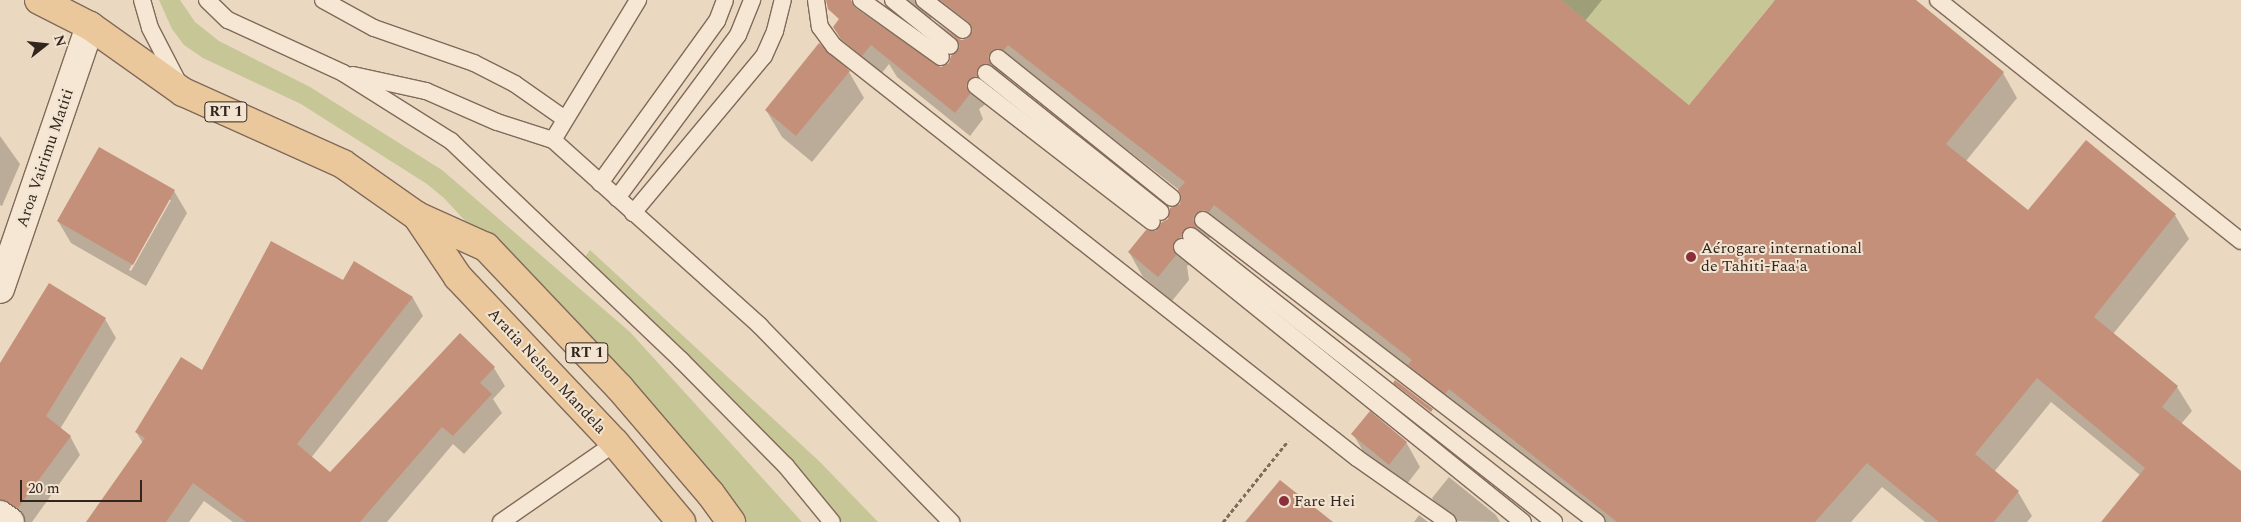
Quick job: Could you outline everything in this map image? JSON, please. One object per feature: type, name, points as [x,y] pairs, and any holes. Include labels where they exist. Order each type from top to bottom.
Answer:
[{"type":"main road","name":"Aratia Nelson Mandela","points":[[39,0],[90,26],[185,94],[343,164],[417,216],[486,247],[619,387],[710,493],[731,522]]},
{"type":"main road","name":"Aratia Nelson Mandela","points":[[417,216],[458,277],[615,443],[681,522]]},
{"type":"street","name":"Aroa Vairimu Matiti","points":[[0,289],[90,26]]},
{"type":"street","points":[[0,515],[10,522]]},
{"type":"lane","points":[[142,0],[163,58],[185,94]]},
{"type":"lane","points":[[207,0],[228,20],[343,73],[451,141],[682,360],[786,466],[832,522]]},
{"type":"lane","points":[[323,0],[374,28],[474,63],[515,84],[565,119]]},
{"type":"lane","points":[[553,140],[638,0]]},
{"type":"lane","points":[[600,183],[717,21],[725,0]]},
{"type":"lane","points":[[618,198],[738,35],[752,0]]},
{"type":"lane","points":[[633,213],[764,56],[775,31],[783,0]]},
{"type":"lane","points":[[816,0],[820,27],[834,46],[1357,458],[1448,522]]},
{"type":"lane","points":[[861,0],[946,52],[893,0]]},
{"type":"lane","points":[[924,0],[963,30]]},
{"type":"lane","points":[[1938,0],[2241,241]]},
{"type":"lane","points":[[998,58],[1172,198]]},
{"type":"lane","points":[[343,73],[426,91],[497,122],[553,140],[760,326],[951,522]]},
{"type":"lane","points":[[981,80],[1156,217]]},
{"type":"lane","points":[[1203,220],[1596,522]]},
{"type":"lane","points":[[1523,522],[1186,241],[1554,522]]},
{"type":"lane","points":[[501,522],[615,443]]},
{"type":"green space","points":[[159,0],[180,0],[195,22],[219,41],[310,87],[442,170],[630,332],[802,522],[733,522],[596,362],[444,198],[427,184],[301,104],[203,58],[184,45],[172,29]]},
{"type":"green space","points":[[1561,0],[1809,0],[1773,2],[1689,105]]},
{"type":"green space","points":[[590,250],[820,462],[878,522],[842,522],[808,480],[722,390],[583,260]]},
{"type":"building","name":"Aérogare international de Tahiti-Faa'a","points":[[826,0],[851,0],[855,8],[941,67],[949,63],[951,56],[960,47],[956,38],[936,22],[961,40],[967,39],[973,31],[969,22],[940,0],[1561,0],[1689,105],[1775,0],[1916,0],[2004,72],[1946,144],[2028,210],[2086,140],[2176,214],[2094,317],[2178,386],[2162,407],[2241,471],[2241,522],[2101,522],[2145,468],[2037,378],[1975,454],[2019,491],[1994,522],[1939,522],[1867,463],[1815,522],[1617,522],[1449,389],[1445,394],[1408,365],[1412,360],[1214,205],[1209,212],[1204,210],[1195,214],[1193,219],[1197,228],[1187,227],[1181,237],[1174,241],[1176,255],[1158,277],[1128,252],[1146,230],[1156,231],[1162,222],[1168,219],[1170,208],[1180,204],[1181,195],[1178,190],[1185,182],[1008,45],[1004,50],[994,49],[988,56],[991,64],[978,67],[977,76],[966,84],[970,94],[955,113],[871,45],[862,56],[841,39],[833,27],[839,19],[828,9]]},
{"type":"building","points":[[819,43],[850,71],[796,136],[765,110]]},
{"type":"building","points":[[99,147],[175,190],[133,265],[57,221]]},
{"type":"building","points":[[271,241],[343,280],[354,261],[413,297],[297,444],[330,472],[460,333],[495,367],[480,383],[492,394],[453,436],[442,427],[360,522],[246,522],[193,483],[166,522],[86,522],[145,438],[135,432],[181,357],[202,370]]},
{"type":"building","points":[[49,283],[106,318],[46,416],[71,436],[18,508],[0,500],[0,363]]},
{"type":"building","points":[[1395,380],[1433,409],[1431,412],[1393,383]]},
{"type":"building","points":[[1370,411],[1407,442],[1389,465],[1351,434]]},
{"type":"building","name":"Fare Hei","points":[[1280,480],[1333,522],[1245,522]]},
{"type":"place","name":"Aérogare international de Tahiti-Faa'a","points":[[1691,257]]},
{"type":"place","name":"Fare Hei","points":[[1284,501]]}]
